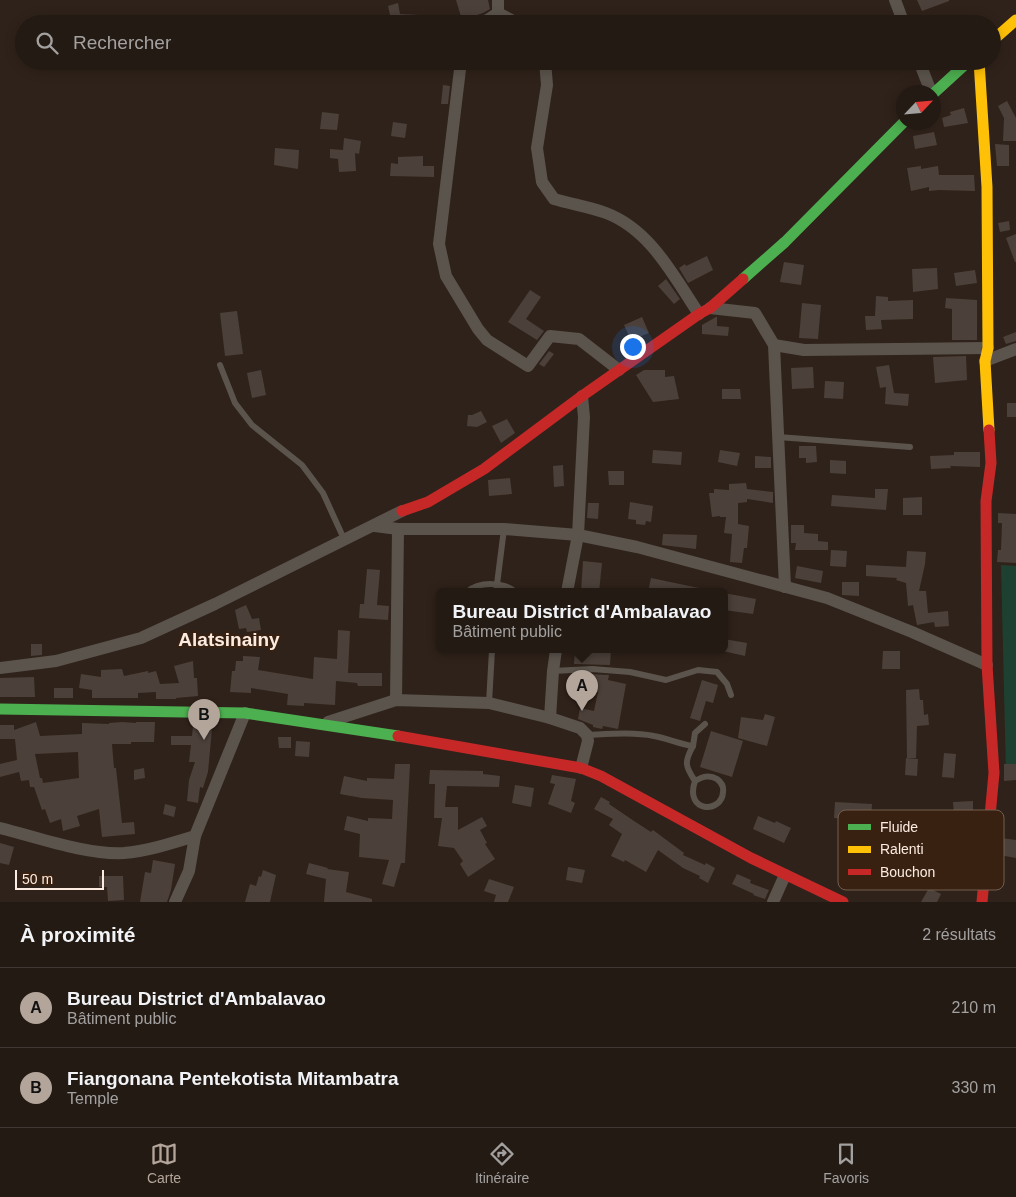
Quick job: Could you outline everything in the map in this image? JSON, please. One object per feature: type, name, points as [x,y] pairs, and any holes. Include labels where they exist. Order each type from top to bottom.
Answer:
[{"type":"street","points":[[895,0],[901,15]]},
{"type":"street","points":[[498,6],[508,15]]},
{"type":"street","points":[[1001,33],[1016,20]]},
{"type":"street","points":[[461,70],[439,244],[446,276],[478,329],[487,340],[528,366],[550,336],[579,339],[619,370]]},
{"type":"street","points":[[546,70],[547,85],[537,148],[542,182],[554,200],[607,213],[636,230],[658,252],[704,311],[755,313],[774,344],[785,587]]},
{"type":"street","points":[[923,70],[929,85]]},
{"type":"street","points":[[941,85],[959,70]]},
{"type":"street","points":[[980,70],[987,187],[988,348],[985,361],[992,463],[986,500],[987,665],[994,774],[991,810]]},
{"type":"street","points":[[0,668],[56,661],[141,638],[215,604],[402,511],[428,502],[484,470],[582,396],[704,311],[785,242],[896,130]]},
{"type":"street","points":[[774,344],[804,350],[988,348]]},
{"type":"street","points":[[985,361],[1016,349]]},
{"type":"street","points":[[568,588],[578,535],[584,417],[582,396]]},
{"type":"street","points":[[375,526],[398,529],[504,529],[578,535],[636,547],[827,598],[987,665]]},
{"type":"street","points":[[396,700],[398,529]]},
{"type":"street","points":[[550,718],[552,670],[555,653]]},
{"type":"street","points":[[323,724],[396,700],[489,703],[550,718],[580,728],[588,741],[581,768]]},
{"type":"street","points":[[0,709],[136,710],[245,714],[323,724],[581,768],[601,776],[751,858],[842,902]]},
{"type":"street","points":[[175,902],[189,871],[195,836],[245,714]]},
{"type":"street","points":[[0,828],[92,851],[124,853],[158,847],[195,836]]},
{"type":"street","points":[[773,902],[785,875]]},
{"type":"lane","points":[[220,365],[236,403],[252,425],[302,464],[322,493],[344,539]]},
{"type":"lane","points":[[778,437],[910,447]]},
{"type":"lane","points":[[496,588],[504,529]]},
{"type":"lane","points":[[474,588],[479,585],[497,584],[506,588]]},
{"type":"lane","points":[[489,703],[492,653]]},
{"type":"lane","points":[[552,670],[630,672],[666,680],[698,670],[717,672],[727,684],[731,696]]},
{"type":"lane","points":[[695,782],[704,777],[712,776],[720,781],[724,789],[723,797],[716,805],[708,807],[699,806],[693,798],[692,790],[695,782],[686,765],[687,756],[695,733],[705,724]]},
{"type":"lane","points":[[586,735],[627,732],[656,736],[692,746]]},
{"type":"green space","points":[[1001,565],[1016,566],[1016,774],[1006,774]]},
{"type":"building","points":[[456,0],[488,0],[490,9],[483,13],[460,15]]},
{"type":"building","points":[[917,0],[949,0],[949,1],[922,11]]},
{"type":"building","points":[[398,3],[400,14],[419,15],[390,15],[388,6]]},
{"type":"building","points":[[443,85],[450,86],[448,104],[441,104]]},
{"type":"building","points":[[1007,101],[1016,118],[1016,141],[1003,141],[1004,118],[998,106]]},
{"type":"building","points":[[964,108],[968,123],[944,127],[942,118],[951,115],[950,112]]},
{"type":"building","points":[[322,112],[339,114],[337,130],[320,129]]},
{"type":"building","points":[[393,122],[407,124],[405,138],[391,136]]},
{"type":"building","points":[[934,132],[937,145],[915,149],[913,136]]},
{"type":"building","points":[[344,138],[361,141],[359,154],[355,153],[356,171],[339,172],[338,159],[330,158],[330,149],[343,150]]},
{"type":"building","points":[[995,144],[1009,145],[1009,166],[997,166]]},
{"type":"building","points":[[275,148],[299,150],[298,169],[274,165]]},
{"type":"building","points":[[423,156],[423,166],[434,166],[434,177],[390,176],[391,163],[398,164],[398,157]]},
{"type":"building","points":[[921,166],[921,169],[938,166],[939,175],[974,175],[975,191],[929,191],[929,187],[911,191],[907,168]]},
{"type":"building","points":[[1009,221],[1010,230],[1000,232],[998,223]]},
{"type":"building","points":[[1016,234],[1016,262],[1015,262],[1006,238]]},
{"type":"building","points":[[707,256],[713,270],[688,283],[679,268]]},
{"type":"building","points":[[784,262],[804,265],[801,285],[780,282]]},
{"type":"building","points":[[937,268],[938,289],[913,292],[912,269]]},
{"type":"building","points":[[975,270],[977,283],[956,286],[954,273]]},
{"type":"building","points":[[666,279],[680,299],[674,304],[658,286]]},
{"type":"building","points":[[530,290],[541,297],[526,319],[544,331],[537,340],[508,322]]},
{"type":"building","points":[[876,296],[888,297],[888,301],[913,300],[913,319],[881,320],[882,329],[866,330],[865,316],[875,316]]},
{"type":"building","points":[[946,298],[977,300],[977,340],[952,340],[952,309],[945,308]]},
{"type":"building","points":[[802,303],[821,305],[818,339],[799,338]]},
{"type":"building","points":[[237,311],[243,354],[225,356],[220,313]]},
{"type":"building","points":[[642,317],[649,333],[631,340],[624,325]]},
{"type":"building","points":[[716,317],[717,326],[729,327],[728,336],[702,334],[702,325]]},
{"type":"building","points":[[1016,332],[1016,341],[1006,344],[1003,337]]},
{"type":"building","points":[[549,351],[554,354],[544,367],[539,364]]},
{"type":"building","points":[[966,356],[967,380],[935,383],[933,357]]},
{"type":"building","points":[[889,365],[894,393],[909,394],[908,406],[885,404],[886,387],[880,388],[876,367]]},
{"type":"building","points":[[813,367],[814,388],[792,389],[791,368]]},
{"type":"building","points":[[261,370],[266,395],[252,398],[247,373]]},
{"type":"building","points":[[644,370],[665,370],[665,377],[674,376],[679,399],[653,402],[636,375]]},
{"type":"building","points":[[825,381],[844,382],[843,399],[824,398]]},
{"type":"building","points":[[722,389],[740,389],[741,399],[722,399]]},
{"type":"building","points":[[1007,403],[1016,403],[1016,417],[1007,417]]},
{"type":"building","points":[[481,411],[487,422],[477,427],[467,426],[468,415]]},
{"type":"building","points":[[507,419],[515,433],[501,443],[492,426]]},
{"type":"building","points":[[799,446],[816,446],[817,462],[806,463],[806,458],[799,458]]},
{"type":"building","points":[[653,450],[682,452],[681,465],[652,463]]},
{"type":"building","points":[[720,450],[740,453],[737,466],[718,462]]},
{"type":"building","points":[[954,452],[980,452],[980,467],[950,466],[951,468],[931,469],[930,456],[954,455]]},
{"type":"building","points":[[755,456],[771,457],[771,468],[755,468]]},
{"type":"building","points":[[830,460],[846,461],[846,474],[830,473]]},
{"type":"building","points":[[563,465],[564,486],[554,487],[553,466]]},
{"type":"building","points":[[608,471],[624,471],[624,485],[609,485]]},
{"type":"building","points":[[510,478],[512,494],[489,496],[488,480]]},
{"type":"building","points":[[746,483],[747,489],[773,492],[773,503],[747,499],[747,502],[738,503],[738,524],[749,526],[747,548],[744,548],[742,563],[730,562],[732,534],[724,533],[726,517],[712,517],[709,493],[714,493],[714,489],[729,490],[729,484]]},
{"type":"building","points":[[875,489],[888,489],[886,510],[831,506],[832,495],[875,498]]},
{"type":"building","points":[[922,497],[922,515],[903,515],[903,498]]},
{"type":"building","points":[[630,502],[653,506],[651,522],[646,521],[645,525],[636,524],[636,520],[628,519]]},
{"type":"building","points":[[588,503],[599,503],[598,519],[587,518]]},
{"type":"building","points":[[998,513],[1016,514],[1016,563],[997,562],[998,550],[1001,550],[1002,523],[998,523]]},
{"type":"building","points":[[791,525],[804,525],[804,533],[818,534],[818,541],[828,542],[828,550],[795,550],[796,543],[791,543]]},
{"type":"building","points":[[663,534],[697,535],[696,549],[662,545]]},
{"type":"building","points":[[831,550],[847,551],[846,567],[830,566]]},
{"type":"building","points":[[907,551],[926,552],[919,591],[926,591],[928,613],[948,611],[949,626],[935,627],[934,622],[917,625],[913,605],[908,606],[906,583],[896,580],[897,578],[866,576],[866,565],[906,567]]},
{"type":"building","points":[[583,561],[602,563],[599,588],[581,588]]},
{"type":"building","points":[[797,566],[823,571],[821,583],[795,578]]},
{"type":"building","points":[[367,569],[380,570],[377,605],[389,606],[388,620],[359,618],[360,604],[364,604]]},
{"type":"building","points":[[651,578],[699,588],[649,588]]},
{"type":"building","points":[[842,582],[859,582],[859,596],[842,595]]},
{"type":"building","points":[[728,594],[756,599],[753,614],[728,611]]},
{"type":"building","points":[[246,605],[252,619],[259,618],[261,630],[247,632],[246,628],[239,629],[235,610]]},
{"type":"building","points":[[338,630],[350,631],[348,673],[382,673],[382,686],[358,686],[357,683],[336,681],[335,705],[304,703],[304,706],[287,705],[288,694],[251,688],[251,693],[230,692],[232,671],[235,671],[236,661],[243,661],[243,656],[260,657],[258,670],[313,679],[314,657],[337,659]]},
{"type":"building","points":[[728,640],[747,643],[745,656],[728,652]]},
{"type":"building","points":[[31,644],[42,644],[42,655],[31,656]]},
{"type":"building","points":[[883,651],[900,651],[900,669],[882,669]]},
{"type":"building","points":[[575,653],[611,653],[610,665],[574,664]]},
{"type":"building","points":[[193,661],[194,678],[197,678],[198,696],[156,699],[156,692],[138,693],[138,698],[92,698],[92,690],[79,688],[81,674],[101,677],[101,670],[122,669],[124,676],[156,671],[160,684],[179,683],[174,666]]},
{"type":"building","points":[[586,674],[609,675],[608,680],[626,684],[618,729],[603,726],[602,729],[593,727],[593,725],[578,719],[580,708],[594,711],[598,692],[583,689]]},
{"type":"building","points":[[34,677],[35,697],[0,697],[0,678]]},
{"type":"building","points":[[702,680],[718,685],[713,703],[706,701],[700,721],[690,718]]},
{"type":"building","points":[[54,688],[73,688],[73,698],[54,698]]},
{"type":"building","points":[[919,689],[920,700],[923,700],[924,715],[928,714],[929,725],[917,726],[916,758],[907,758],[906,690]]},
{"type":"building","points":[[765,714],[775,717],[767,746],[738,738],[741,717],[763,720]]},
{"type":"building","points":[[36,722],[40,736],[82,734],[82,723],[155,722],[154,742],[112,744],[122,823],[134,822],[135,834],[102,837],[99,809],[77,816],[80,826],[63,831],[61,819],[50,823],[45,809],[42,810],[34,787],[30,787],[29,780],[21,781],[19,772],[0,777],[0,764],[17,760],[15,739],[0,739],[0,725],[14,725],[14,730]],"holes":[[[78,752],[79,778],[43,783],[42,778],[40,778],[35,754]]]},
{"type":"building","points":[[193,726],[212,729],[208,772],[203,788],[200,787],[198,803],[187,801],[189,780],[195,762],[189,762],[191,745],[171,745],[171,736],[192,736]]},
{"type":"building","points":[[711,731],[743,741],[732,777],[700,767]]},
{"type":"building","points":[[278,737],[291,737],[291,748],[279,748]]},
{"type":"building","points":[[296,741],[310,742],[309,757],[295,756]]},
{"type":"building","points":[[944,753],[956,754],[954,778],[942,777]]},
{"type":"building","points":[[906,758],[918,759],[917,776],[905,775]]},
{"type":"building","points":[[395,764],[410,764],[405,863],[401,863],[394,887],[382,884],[389,860],[359,857],[360,834],[344,830],[347,816],[368,821],[368,818],[392,819],[393,800],[340,794],[344,776],[367,781],[367,778],[394,779]]},
{"type":"building","points":[[1004,764],[1016,764],[1016,780],[1004,781]]},
{"type":"building","points":[[144,768],[145,778],[134,780],[134,770]]},
{"type":"building","points":[[430,770],[483,771],[483,774],[500,776],[499,787],[447,786],[445,807],[458,807],[458,830],[482,817],[487,826],[480,830],[487,843],[485,844],[495,859],[468,877],[460,864],[463,861],[454,848],[438,846],[442,818],[434,818],[435,784],[429,784]]},
{"type":"building","points":[[552,775],[576,779],[571,801],[575,803],[571,813],[548,804],[555,784],[550,783]]},
{"type":"building","points":[[515,785],[534,788],[531,807],[512,803]]},
{"type":"building","points":[[601,797],[651,832],[653,830],[684,853],[683,855],[715,868],[708,883],[658,850],[646,872],[625,860],[624,862],[611,856],[622,834],[609,825],[613,819],[594,809]]},
{"type":"building","points":[[973,801],[973,810],[954,810],[953,802]]},
{"type":"building","points":[[835,802],[872,804],[872,810],[838,810],[838,818],[834,818]]},
{"type":"building","points":[[165,804],[176,807],[174,817],[163,814]]},
{"type":"building","points":[[758,816],[791,828],[784,843],[753,829]]},
{"type":"building","points":[[1004,838],[1016,840],[1016,858],[1004,856]]},
{"type":"building","points":[[0,843],[14,847],[9,865],[0,863]]},
{"type":"building","points":[[153,860],[175,864],[167,902],[140,902],[145,872],[151,873]]},
{"type":"building","points":[[309,863],[327,869],[349,872],[346,892],[372,899],[372,902],[324,902],[326,879],[306,874]]},
{"type":"building","points":[[568,867],[585,870],[582,883],[566,880]]},
{"type":"building","points":[[263,870],[276,875],[270,902],[245,902],[250,884],[256,886]]},
{"type":"building","points":[[737,874],[751,880],[750,883],[769,890],[765,899],[732,884]]},
{"type":"building","points":[[99,876],[123,876],[124,900],[108,901],[107,887],[99,887]]},
{"type":"building","points":[[489,879],[514,887],[508,902],[494,902],[496,895],[484,891]]},
{"type":"building","points":[[928,890],[941,894],[937,902],[921,902]]},
{"type":"traffic: fast","points":[[941,87],[959,70]]},
{"type":"traffic: fast","points":[[743,279],[785,242],[896,130]]},
{"type":"traffic: fast","points":[[0,709],[245,713],[398,736]]},
{"type":"traffic: slow","points":[[1001,33],[1016,20]]},
{"type":"traffic: slow","points":[[980,70],[987,187],[988,348],[985,361],[989,430]]},
{"type":"traffic: jam","points":[[402,511],[428,502],[484,469],[582,396],[710,308],[743,279]]},
{"type":"traffic: jam","points":[[989,430],[991,463],[986,501],[987,665],[994,773],[991,810]]},
{"type":"traffic: jam","points":[[398,736],[581,768],[601,776],[751,858],[843,902]]},
{"type":"traffic: jam","points":[[982,902],[983,890]]},
{"type":"place","name":"Bureau District d'Ambalavao","points":[[582,711]]},
{"type":"place","name":"Fiangonana Pentekotista Mitambatra","points":[[204,740]]},
{"type":"district","name":"Alatsinainy","points":[[229,639]]}]
